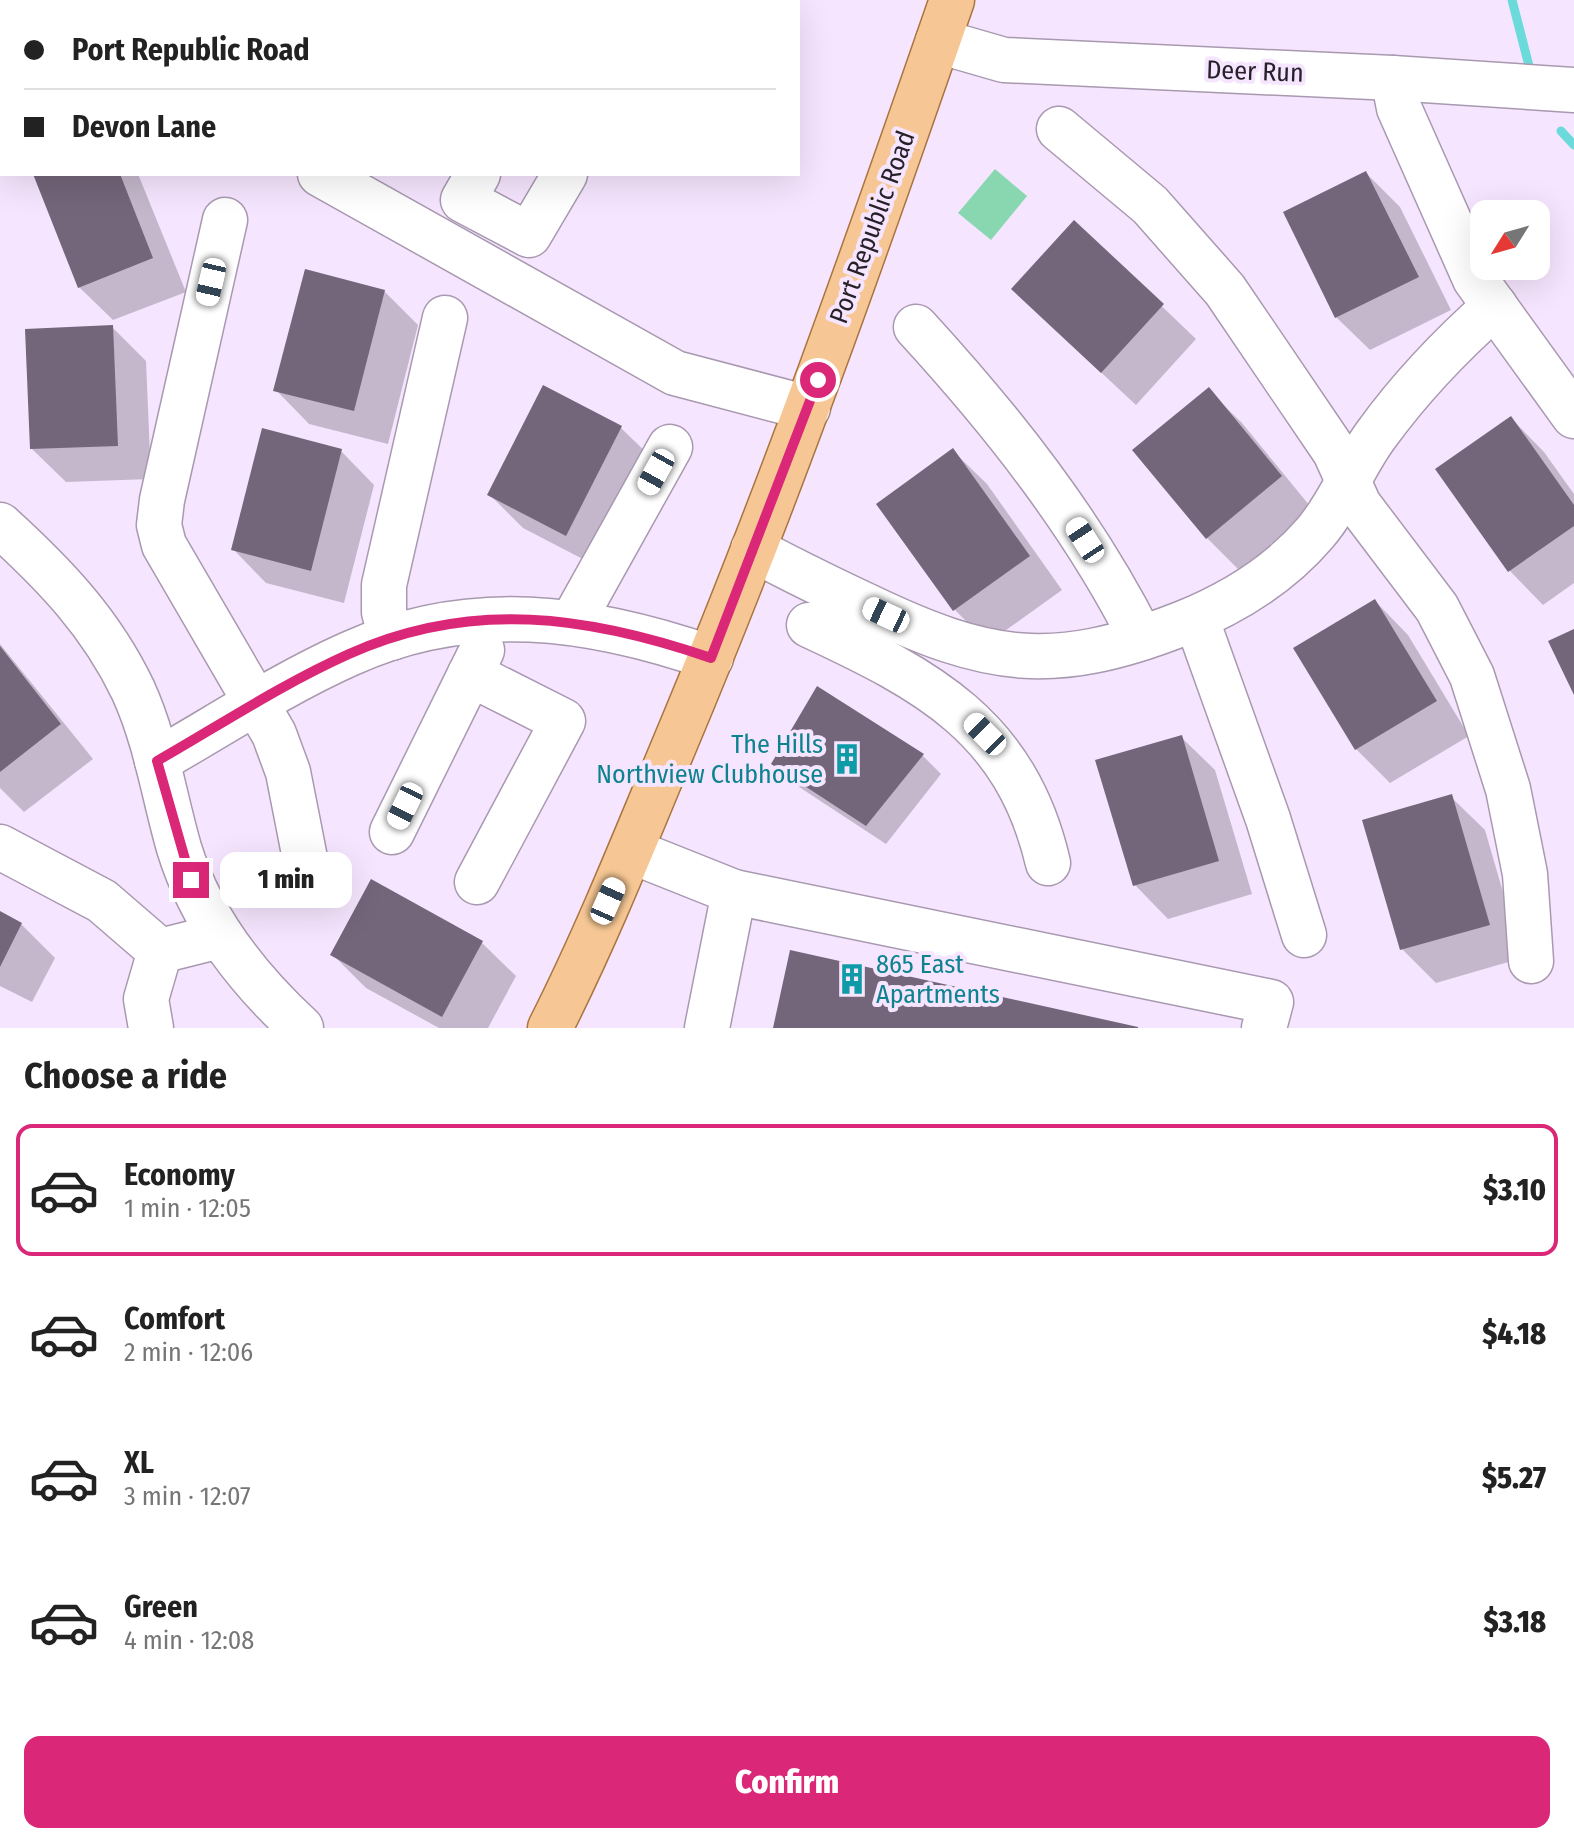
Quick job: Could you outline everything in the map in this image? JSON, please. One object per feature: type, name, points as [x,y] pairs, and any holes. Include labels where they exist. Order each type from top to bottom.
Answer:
[{"type":"main road","name":"Port Republic Road","points":[[563,1019],[711,658],[808,408],[952,0]]},
{"type":"street","name":"Deer Run","points":[[938,41],[1004,60],[1393,78],[1574,90]]},
{"type":"street","points":[[1393,78],[1399,108],[1469,265],[1574,416]]},
{"type":"street","points":[[1059,129],[1150,205],[1199,257],[1335,452],[1359,505],[1431,597],[1472,676],[1490,723],[1515,817],[1525,874],[1531,961]]},
{"type":"street","points":[[328,176],[376,188],[438,240],[675,373],[808,408]]},
{"type":"street","points":[[438,240],[471,187],[529,235],[564,176]]},
{"type":"street","points":[[225,220],[159,525],[164,545],[258,703],[288,772],[310,884]]},
{"type":"street","points":[[753,549],[924,634],[955,645],[1044,657],[1078,654],[1141,638],[1196,618],[1239,596],[1294,555],[1326,519],[1376,435],[1429,370],[1495,306]]},
{"type":"street","points":[[391,638],[384,612],[384,585],[445,318]]},
{"type":"street","points":[[916,327],[972,389],[1068,515],[1117,591],[1141,638]]},
{"type":"street","points":[[573,621],[670,447]]},
{"type":"street","points":[[0,525],[64,586],[98,627],[133,692],[157,761],[180,850],[220,936],[251,979],[301,1028]]},
{"type":"street","points":[[1196,618],[1268,819],[1304,935]]},
{"type":"street","points":[[157,761],[321,667],[391,638],[448,625],[498,619],[573,621],[639,635],[711,658]]},
{"type":"street","points":[[392,832],[498,619]]},
{"type":"street","points":[[809,625],[888,662],[940,695],[974,722],[1006,760],[1031,808],[1048,863]]},
{"type":"street","points":[[940,695],[955,645]]},
{"type":"street","points":[[470,674],[563,721],[477,882]]},
{"type":"street","points":[[0,847],[102,901],[160,951]]},
{"type":"street","points":[[631,851],[734,892],[1271,1002],[1264,1028]]},
{"type":"street","points":[[707,1028],[734,892]]},
{"type":"street","points":[[160,951],[220,936]]},
{"type":"street","points":[[151,1028],[146,999],[160,951]]},
{"type":"green space","points":[[995,169],[1027,196],[991,240],[958,213]]},
{"type":"building","points":[[1366,171],[1419,277],[1335,318],[1283,212]]},
{"type":"building","points":[[34,176],[121,176],[153,258],[78,288]]},
{"type":"building","points":[[1074,220],[1164,304],[1101,373],[1011,289]]},
{"type":"building","points":[[305,269],[385,290],[354,411],[273,391]]},
{"type":"building","points":[[113,325],[118,446],[30,449],[25,329]]},
{"type":"building","points":[[543,385],[622,426],[566,536],[487,495]]},
{"type":"building","points":[[1209,387],[1282,476],[1206,539],[1132,450]]},
{"type":"building","points":[[1511,416],[1574,505],[1574,526],[1508,572],[1435,469]]},
{"type":"building","points":[[262,428],[342,449],[311,571],[231,550]]},
{"type":"building","points":[[953,448],[1030,556],[953,611],[876,504]]},
{"type":"building","points":[[1375,599],[1437,701],[1355,750],[1293,648]]},
{"type":"building","points":[[1574,629],[1574,695],[1548,641]]},
{"type":"building","points":[[0,646],[61,724],[0,772]]},
{"type":"building","name":"The Hills Northview Clubhouse","points":[[817,686],[924,754],[866,826],[771,764]]},
{"type":"building","points":[[1182,735],[1219,861],[1133,886],[1095,760]]},
{"type":"building","points":[[1452,794],[1490,925],[1400,950],[1362,820]]},
{"type":"building","points":[[371,879],[483,941],[442,1017],[330,955]]},
{"type":"building","points":[[0,911],[22,923],[0,967]]},
{"type":"building","name":"865 East Apartments","points":[[790,950],[1138,1027],[1138,1028],[773,1028]]},
{"type":"waterway","points":[[1512,0],[1529,66]]},
{"type":"waterway","points":[[1561,131],[1574,145]]},
{"type":"place","name":"The Hills Northview Clubhouse","points":[[847,759]]},
{"type":"place","name":"865 East Apartments","points":[[852,979]]},
{"type":"route","points":[[191,880],[157,761],[350,653],[411,632],[448,625],[535,618],[600,625],[711,658],[818,380]]}]
